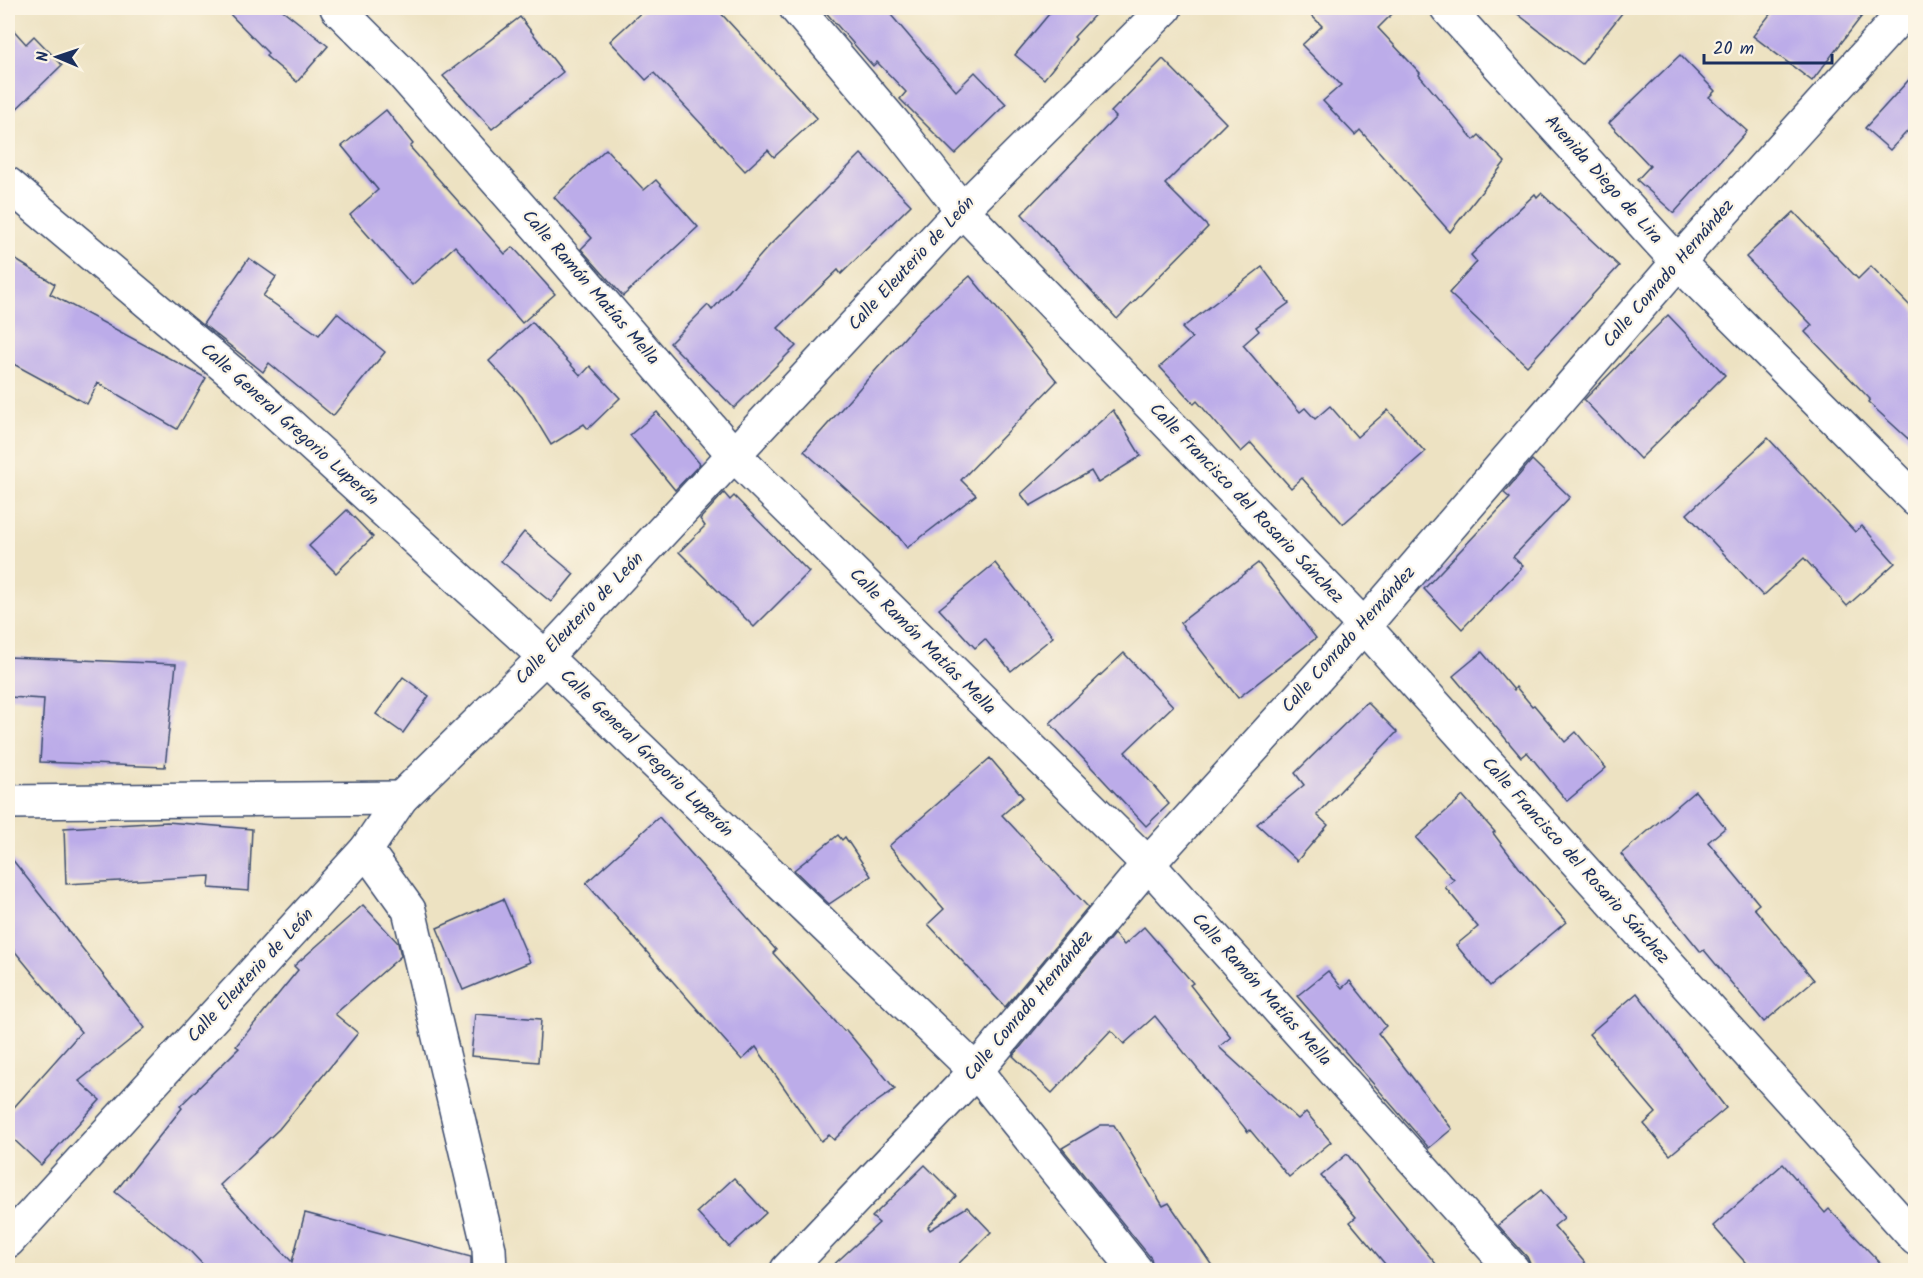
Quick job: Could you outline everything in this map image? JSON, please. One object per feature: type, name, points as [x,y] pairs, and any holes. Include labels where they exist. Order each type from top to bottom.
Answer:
[{"type":"street","name":"Calle Ramón Matías Mella","points":[[337,8],[400,71],[529,216],[734,455],[1148,864],[1513,1270]]},
{"type":"street","name":"Calle Francisco del Rosario Sánchez","points":[[796,8],[897,127],[962,210],[1364,626],[1916,1239]]},
{"type":"street","name":"Calle Eleuterio de León","points":[[8,1241],[366,850],[401,798],[545,657],[962,210],[1164,8]]},
{"type":"street","name":"Avenida Diego de Lira","points":[[1448,8],[1678,262],[1916,500]]},
{"type":"street","name":"Calle Conrado Hernández","points":[[787,1270],[976,1071],[1148,864],[1364,626],[1678,262],[1908,8]]},
{"type":"street","name":"Calle General Gregorio Luperón","points":[[8,184],[237,377],[545,657],[976,1071],[1136,1270]]},
{"type":"street","points":[[8,802],[401,798]]},
{"type":"street","points":[[366,850],[409,910],[489,1249],[490,1270]]},
{"type":"building","points":[[224,8],[280,8],[328,46],[297,82],[266,56],[268,53]]},
{"type":"building","points":[[646,8],[716,8],[817,118],[774,157],[768,150],[745,171],[654,73],[646,80],[610,41]]},
{"type":"building","points":[[822,8],[885,8],[956,91],[975,72],[1006,104],[955,154],[900,99],[906,92],[877,62],[873,66]]},
{"type":"building","points":[[1054,8],[1101,8],[1074,37],[1076,39],[1044,79],[1015,55]]},
{"type":"building","points":[[1304,8],[1398,8],[1378,28],[1420,73],[1419,75],[1474,140],[1479,135],[1505,162],[1450,232],[1360,130],[1355,135],[1323,101],[1341,85],[1302,45],[1322,26]]},
{"type":"building","points":[[1510,8],[1626,8],[1582,64]]},
{"type":"building","points":[[1775,8],[1868,8],[1812,81],[1753,36]]},
{"type":"building","points":[[520,17],[563,72],[492,129],[443,76]]},
{"type":"building","points":[[8,24],[26,44],[34,36],[62,65],[8,117]]},
{"type":"building","points":[[1680,55],[1715,91],[1709,97],[1747,131],[1674,213],[1637,180],[1650,166],[1609,123]]},
{"type":"building","points":[[1163,59],[1226,123],[1165,184],[1208,227],[1117,319],[1022,214],[1116,117],[1111,112]]},
{"type":"building","points":[[1916,72],[1916,122],[1890,150],[1865,128]]},
{"type":"building","points":[[386,110],[413,144],[410,147],[505,254],[513,247],[555,294],[522,323],[455,246],[412,285],[350,215],[378,190],[342,146]]},
{"type":"building","points":[[606,149],[644,190],[656,180],[698,227],[623,296],[581,249],[592,238],[554,197]]},
{"type":"building","points":[[861,154],[911,205],[841,274],[838,270],[778,328],[796,346],[734,408],[670,343],[708,305],[712,310],[769,246]]},
{"type":"building","points":[[1541,193],[1619,266],[1527,366],[1449,293],[1477,262],[1471,255],[1535,194],[1537,197]]},
{"type":"building","points":[[1794,212],[1858,279],[1871,266],[1916,312],[1916,446],[1868,402],[1870,399],[1805,332],[1812,325],[1746,257]]},
{"type":"building","points":[[8,255],[55,284],[50,294],[206,378],[177,429],[98,383],[87,404],[8,361]]},
{"type":"building","points":[[249,258],[276,277],[263,296],[319,335],[337,313],[385,352],[333,416],[269,363],[263,372],[203,324]]},
{"type":"building","points":[[1262,267],[1289,303],[1256,327],[1259,331],[1243,345],[1300,412],[1305,408],[1315,419],[1330,406],[1357,437],[1388,410],[1425,452],[1343,524],[1302,478],[1291,488],[1251,443],[1241,452],[1197,401],[1194,404],[1160,367],[1192,338],[1182,328]]},
{"type":"building","points":[[970,276],[1057,381],[961,480],[976,495],[907,548],[898,536],[804,451],[921,319]]},
{"type":"building","points":[[1668,315],[1725,375],[1640,459],[1584,400]]},
{"type":"building","points":[[532,322],[581,376],[590,366],[620,398],[588,429],[584,424],[551,445],[522,397],[489,361]]},
{"type":"building","points":[[1113,410],[1141,456],[1098,483],[1091,471],[1030,506],[1021,494]]},
{"type":"building","points":[[657,412],[700,464],[675,490],[630,435]]},
{"type":"building","points":[[1768,438],[1855,532],[1862,526],[1895,563],[1847,606],[1804,558],[1763,596],[1687,514]]},
{"type":"building","points":[[1532,460],[1570,497],[1513,557],[1523,566],[1462,629],[1424,589],[1510,498],[1504,493]]},
{"type":"building","points":[[724,493],[730,500],[734,496],[809,572],[754,627],[679,552],[705,526],[700,519]]},
{"type":"building","points":[[347,510],[373,537],[336,573],[309,546]]},
{"type":"building","points":[[524,532],[574,574],[551,602],[501,561]]},
{"type":"building","points":[[995,563],[1053,637],[1011,671],[985,639],[975,648],[939,609]]},
{"type":"building","points":[[1258,563],[1316,638],[1238,698],[1180,623]]},
{"type":"building","points":[[1482,652],[1514,690],[1516,687],[1532,706],[1534,705],[1565,742],[1576,732],[1606,768],[1567,801],[1527,752],[1521,757],[1453,676]]},
{"type":"building","points":[[1124,653],[1173,706],[1125,752],[1169,804],[1146,826],[1050,723]]},
{"type":"building","points":[[8,657],[176,664],[165,767],[40,762],[44,699],[8,697]]},
{"type":"building","points":[[403,677],[429,696],[403,733],[376,714]]},
{"type":"building","points":[[1367,702],[1397,732],[1317,815],[1328,825],[1297,861],[1257,824],[1304,785],[1295,773]]},
{"type":"building","points":[[990,758],[1023,797],[1002,815],[1088,907],[1005,1007],[928,924],[944,909],[889,846]]},
{"type":"building","points":[[1695,791],[1725,828],[1708,842],[1759,904],[1754,908],[1814,980],[1764,1022],[1704,950],[1701,952],[1621,854]]},
{"type":"building","points":[[1463,796],[1495,832],[1493,833],[1521,870],[1566,922],[1490,986],[1456,945],[1478,927],[1445,887],[1454,880],[1416,838]]},
{"type":"building","points":[[659,817],[776,950],[773,953],[844,1031],[846,1030],[895,1089],[862,1112],[834,1140],[829,1135],[821,1141],[756,1047],[742,1060],[586,883]]},
{"type":"building","points":[[167,822],[252,829],[249,891],[209,888],[210,876],[66,884],[64,828]]},
{"type":"building","points":[[838,835],[842,840],[845,837],[871,876],[829,904],[794,870]]},
{"type":"building","points":[[8,854],[145,1028],[79,1081],[100,1100],[41,1165],[8,1134],[8,1114],[81,1032],[8,943]]},
{"type":"building","points":[[503,899],[530,962],[463,990],[437,928]]},
{"type":"building","points":[[363,905],[398,943],[401,956],[335,1014],[358,1033],[279,1129],[220,1185],[292,1262],[305,1213],[471,1257],[471,1270],[208,1270],[190,1251],[115,1192],[182,1108],[180,1106],[239,1048],[236,1046],[298,970],[294,966]]},
{"type":"building","points":[[1144,927],[1193,983],[1190,985],[1231,1037],[1219,1047],[1298,1119],[1306,1112],[1331,1142],[1289,1177],[1250,1130],[1248,1132],[1155,1016],[1124,1044],[1111,1030],[1052,1093],[1013,1056],[1114,934],[1124,945]]},
{"type":"building","points":[[1328,971],[1342,988],[1350,981],[1386,1026],[1378,1033],[1452,1129],[1429,1148],[1297,996]]},
{"type":"building","points":[[1637,993],[1726,1108],[1670,1155],[1644,1124],[1656,1113],[1589,1034]]},
{"type":"building","points":[[475,1014],[541,1019],[538,1062],[471,1056]]},
{"type":"building","points":[[1101,1125],[1114,1125],[1163,1206],[1169,1203],[1215,1270],[1154,1270],[1151,1258],[1062,1148]]},
{"type":"building","points":[[1347,1154],[1441,1270],[1390,1270],[1350,1222],[1356,1217],[1321,1176]]},
{"type":"building","points":[[1783,1164],[1825,1213],[1829,1209],[1887,1270],[1752,1270],[1713,1226]]},
{"type":"building","points":[[925,1165],[956,1196],[928,1227],[930,1230],[967,1207],[991,1232],[952,1270],[828,1270],[879,1223],[872,1217]]},
{"type":"building","points":[[734,1178],[766,1213],[729,1247],[697,1212]]},
{"type":"building","points":[[1541,1190],[1564,1218],[1554,1226],[1591,1270],[1533,1270],[1527,1257],[1498,1225]]}]
